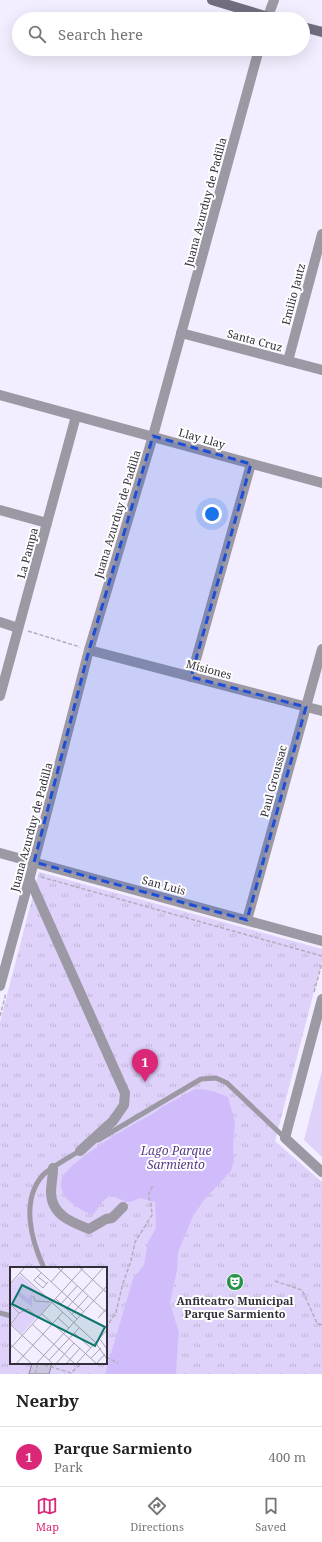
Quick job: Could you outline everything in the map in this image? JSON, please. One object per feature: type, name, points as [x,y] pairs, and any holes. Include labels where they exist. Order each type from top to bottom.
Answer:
[{"type":"main road","points":[[212,0],[251,12]]},
{"type":"main road","points":[[310,28],[322,32]]},
{"type":"street","points":[[271,12],[274,0]]},
{"type":"street","name":"Juana Azurduy de Padilla","points":[[4,987],[34,862],[89,650],[153,436],[257,56]]},
{"type":"street","name":"Emilio Jautz","points":[[288,361],[322,234]]},
{"type":"street","name":"Santa Cruz","points":[[182,333],[322,370]]},
{"type":"street","name":"Llay Llay","points":[[0,395],[322,483]]},
{"type":"street","name":"La Pampa","points":[[0,696],[76,416]]},
{"type":"street","points":[[191,677],[251,464]]},
{"type":"street","points":[[0,510],[47,523]]},
{"type":"street","points":[[0,622],[18,628]]},
{"type":"street","name":"Paul Groussac","points":[[247,920],[322,649]]},
{"type":"street","name":"Misiones","points":[[89,650],[322,711]]},
{"type":"street","name":"San Luis","points":[[0,852],[322,941]]},
{"type":"street","points":[[30,880],[125,1093],[124,1105],[113,1121],[80,1151]]},
{"type":"street","points":[[322,999],[285,1138],[322,1172]]},
{"type":"street","points":[[53,1168],[51,1194],[55,1210],[64,1217],[89,1229],[106,1219],[112,1218],[123,1207]]},
{"type":"lane","points":[[44,1267],[36,1252],[31,1226],[30,1208],[35,1187],[45,1174],[80,1151],[201,1079],[216,1078],[226,1083],[285,1138]]},
{"type":"lane","points":[[0,1313],[10,1316]]},
{"type":"path","points":[[18,628],[89,650]]},
{"type":"path","points":[[34,890],[38,876],[322,956]]},
{"type":"path","points":[[0,1016],[4,987]]},
{"type":"path","points":[[107,1326],[116,1312],[135,1242],[152,1215],[151,1204],[148,1196],[153,1186]]},
{"type":"path","points":[[275,1281],[302,1290],[317,1323],[322,1325]]},
{"type":"path","points":[[107,1358],[118,1364]]},
{"type":"path","points":[[35,1374],[38,1364]]},
{"type":"path","points":[[41,1364],[71,1373],[81,1364]]},
{"type":"highlighted area","points":[[153,436],[251,464],[191,677],[306,707],[247,920],[34,862],[89,650]]},
{"type":"green space","points":[[39,872],[322,949],[322,961],[275,1141],[322,1182],[322,1374],[0,1374],[0,1022]]},
{"type":"green space","points":[[322,1070],[322,1157],[304,1140]]},
{"type":"water","name":"Lago Parque Sarmiento","points":[[195,1089],[212,1091],[228,1097],[235,1123],[233,1143],[234,1161],[231,1171],[203,1201],[193,1216],[178,1252],[177,1270],[170,1303],[179,1333],[176,1374],[105,1374],[133,1279],[144,1265],[148,1242],[156,1228],[155,1202],[140,1198],[126,1202],[109,1196],[102,1202],[93,1215],[70,1202],[62,1192],[62,1179],[67,1171],[76,1162],[103,1143]]},
{"type":"building","points":[[32,1364],[52,1364],[49,1374],[29,1374]]},
{"type":"place","name":"Parque Sarmiento","points":[[145,1082]]},
{"type":"place","name":"Anfiteatro Municipal Parque Sarmiento","points":[[235,1282]]}]
